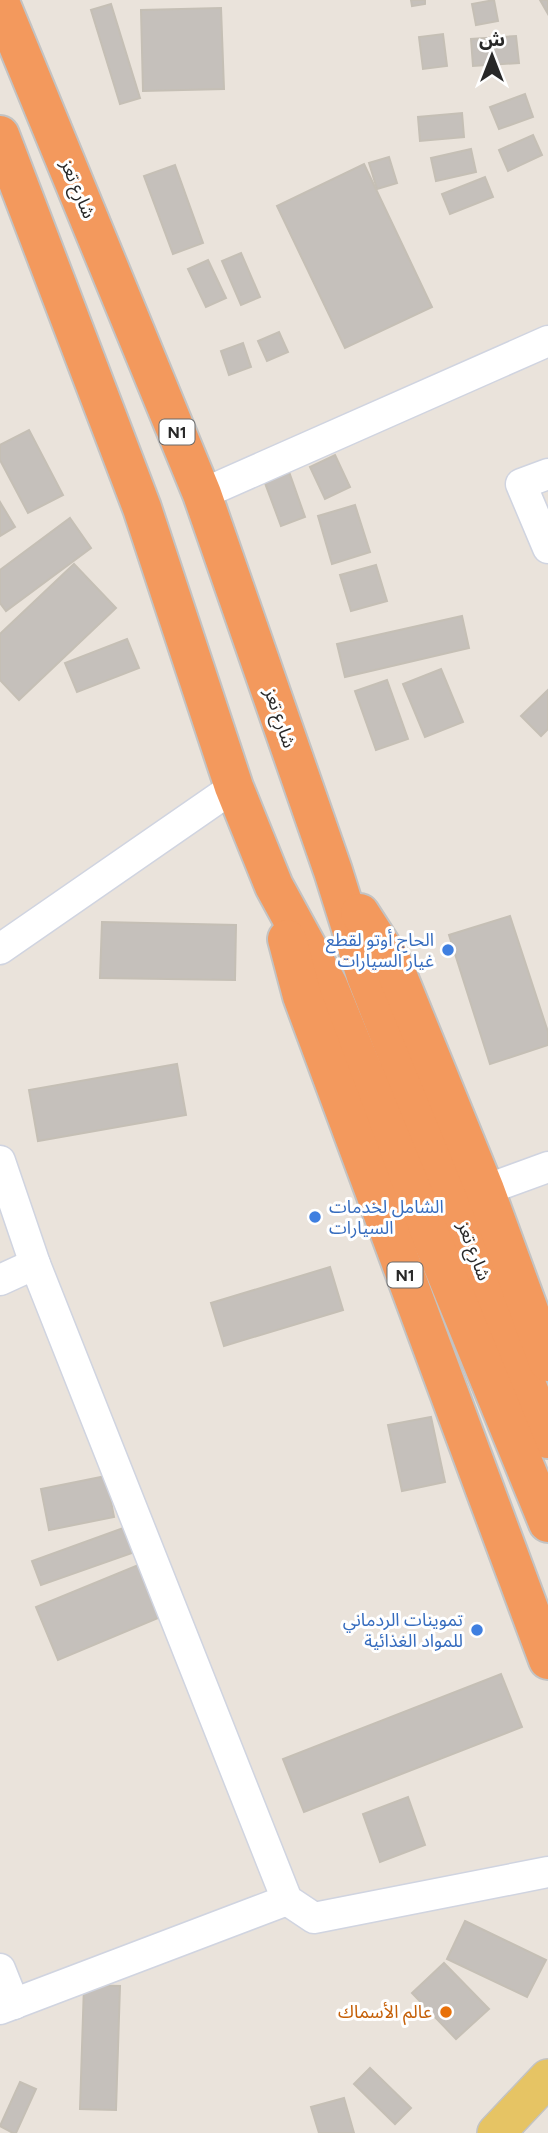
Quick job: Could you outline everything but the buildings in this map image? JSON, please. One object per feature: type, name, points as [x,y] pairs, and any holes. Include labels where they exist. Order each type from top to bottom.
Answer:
[{"type":"highway","name":"شارع تعز","points":[[0,2],[202,494],[333,871],[366,976],[548,1439]]},
{"type":"highway","name":"شارع تعز","points":[[0,135],[142,508],[234,788],[274,886],[328,985],[548,1523]]},
{"type":"highway","name":"N1","points":[[333,871],[393,964],[485,1190],[548,1362]]},
{"type":"highway","name":"N1","points":[[274,886],[302,996],[548,1660]]},
{"type":"main road","points":[[496,2133],[548,2078]]},
{"type":"street","points":[[202,494],[548,341]]},
{"type":"street","points":[[548,474],[521,484],[548,548]]},
{"type":"street","points":[[0,950],[234,788]]},
{"type":"street","points":[[0,1161],[35,1264],[287,1900],[314,1918],[548,1872]]},
{"type":"street","points":[[485,1190],[548,1167]]},
{"type":"street","points":[[0,1280],[35,1264]]},
{"type":"street","points":[[0,1969],[7,2007],[287,1900]]},
{"type":"place","name":"الحاج أوتو لقطع غيار السيارات","points":[[448,950]]},
{"type":"place","name":"الشامل لخدمات السيارات","points":[[315,1217]]},
{"type":"place","name":"تموينات الردماني للمواد الغذائية","points":[[477,1630]]},
{"type":"place","name":"عالم الأسماك","points":[[446,2012]]}]
